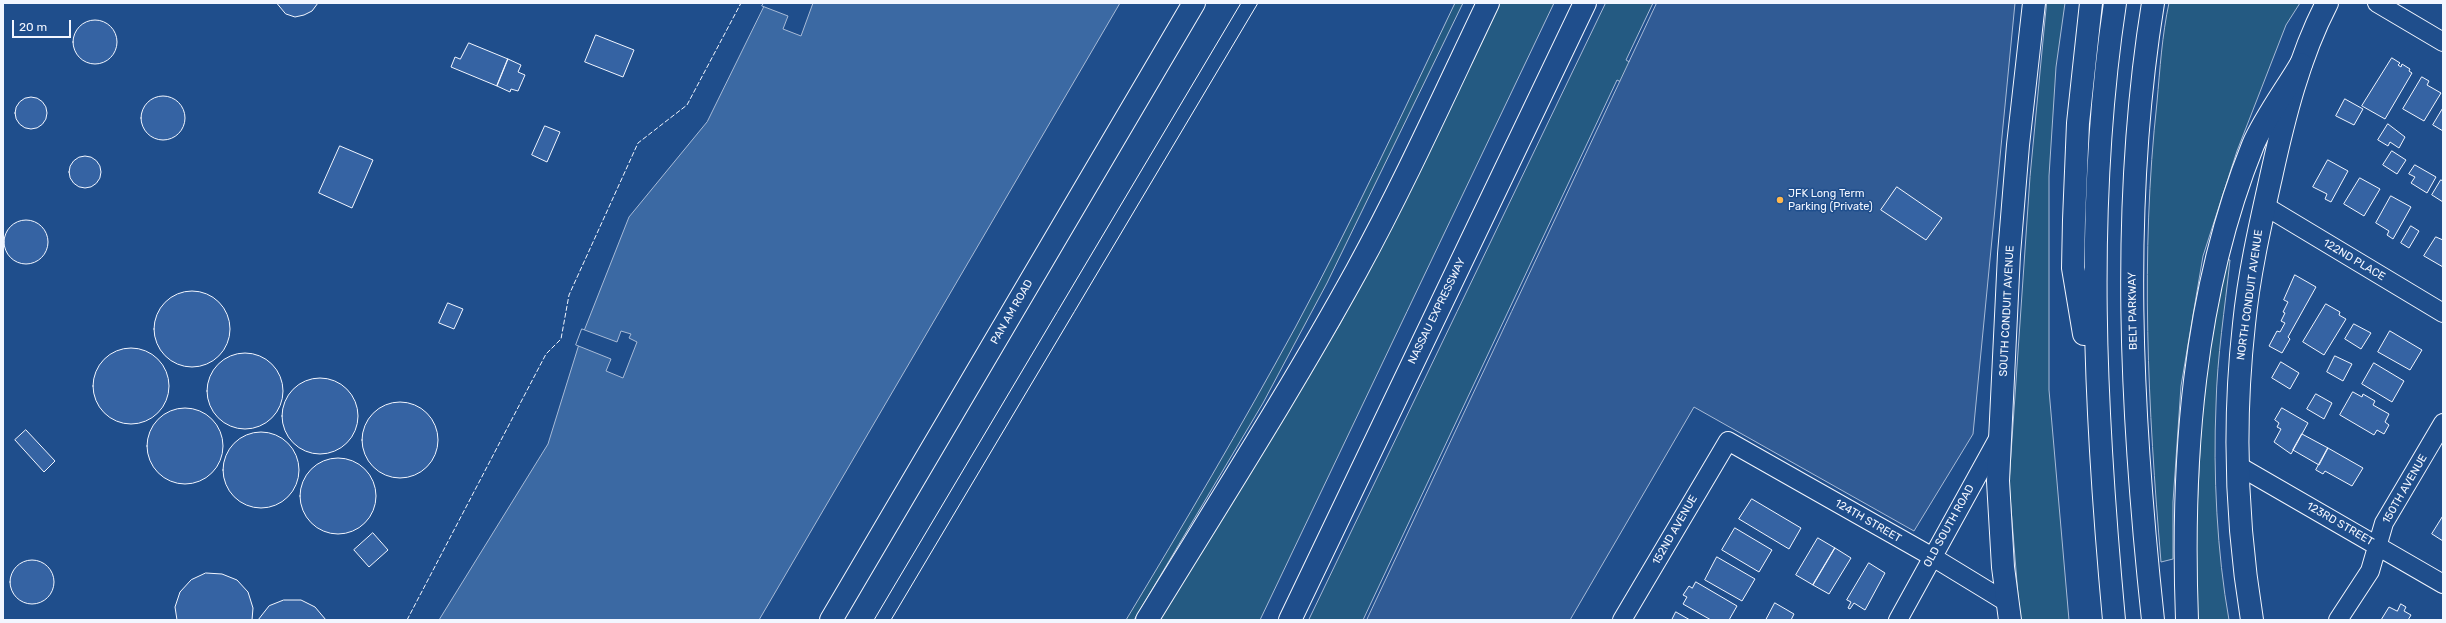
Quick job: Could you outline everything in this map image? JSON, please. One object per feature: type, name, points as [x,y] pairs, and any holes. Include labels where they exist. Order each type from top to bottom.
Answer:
[{"type":"main road","name":"PAN AM ROAD","points":[[831,620],[1194,3]]},
{"type":"main road","points":[[1147,620],[1287,391],[1357,270],[1394,199],[1488,3]]},
{"type":"main road","name":"NASSAU EXPRESSWAY","points":[[1290,620],[1585,3]]},
{"type":"main road","name":"SOUTH CONDUIT AVENUE","points":[[2009,611],[1999,520],[2001,433],[2009,254],[2018,145],[2034,3]]},
{"type":"main road","points":[[2091,3],[2078,123],[2073,268],[2099,420]]},
{"type":"main road","points":[[2114,3],[2103,93],[2096,202],[2094,301],[2099,420],[2114,620]]},
{"type":"main road","name":"BELT PARKWAY","points":[[2153,3],[2139,118],[2133,187],[2131,264],[2136,417],[2153,620]]},
{"type":"main road","name":"NORTH CONDUIT AVENUE","points":[[2252,620],[2242,544],[2237,465],[2238,396],[2244,322],[2265,206],[2280,139],[2301,64],[2327,3]]},
{"type":"main road","points":[[2186,620],[2185,526],[2188,446],[2198,362],[2214,279],[2224,236],[2254,143],[2301,64]]},
{"type":"street","points":[[2376,3],[2443,42]]},
{"type":"street","name":"122ND PLACE","points":[[2265,206],[2443,313]]},
{"type":"street","name":"150TH AVENUE","points":[[2338,620],[2370,571],[2384,523],[2443,423]]},
{"type":"street","name":"OLD SOUTH ROAD","points":[[1898,620],[1931,556],[2001,433]]},
{"type":"street","name":"124TH STREET","points":[[1728,441],[1931,556],[2009,611]]},
{"type":"street","name":"152ND AVENUE","points":[[1622,620],[1728,441]]},
{"type":"street","name":"123RD STREET","points":[[2237,465],[2443,584]]},
{"type":"shaded area","points":[[766,3],[1120,3],[759,620],[439,620],[548,444],[580,341],[629,217],[707,122]]},
{"type":"shaded area","points":[[1455,3],[1463,3],[1327,283],[1263,403],[1134,620],[1126,620],[1212,475],[1295,328],[1397,126]]},
{"type":"shaded area","points":[[1499,3],[1554,3],[1260,620],[1155,620],[1340,324],[1426,154]]},
{"type":"shaded area","points":[[1606,3],[1653,3],[1626,60],[1793,153],[1707,123],[1617,80],[1363,620],[1309,620]]},
{"type":"shaded area","name":"JFK Long Term Parking (Private)","points":[[1657,3],[2015,3],[1973,434],[1914,531],[1694,407],[1570,620],[1367,620]]},
{"type":"shaded area","points":[[2047,3],[2065,3],[2056,67],[2049,176],[2049,390],[2069,620],[2020,620],[2009,483],[2030,177]]},
{"type":"shaded area","points":[[2169,3],[2300,3],[2286,25],[2237,151],[2203,256],[2181,386],[2173,502],[2173,559],[2161,562],[2152,446],[2147,274],[2152,160],[2162,52]]},
{"type":"shaded area","points":[[2225,259],[2230,260],[2218,369],[2215,458],[2221,568],[2229,620],[2195,620],[2193,592],[2204,368]]},
{"type":"pier","points":[[764,3],[813,3],[801,36],[783,29],[788,16],[762,6]]},
{"type":"pier","points":[[582,329],[617,342],[621,331],[631,334],[629,338],[637,342],[623,378],[606,371],[611,359],[576,345]]},
{"type":"building","points":[[277,3],[318,3],[312,11],[295,17],[286,14]]},
{"type":"building","points":[[91,20],[99,20],[111,26],[117,38],[117,46],[111,58],[99,64],[91,64],[79,58],[73,46],[73,38],[79,26]]},
{"type":"building","points":[[596,35],[634,50],[623,77],[585,62]]},
{"type":"building","points":[[469,43],[508,59],[497,86],[451,67],[455,57],[460,59]]},
{"type":"building","points":[[2392,58],[2400,63],[2398,65],[2401,67],[2402,64],[2410,69],[2409,71],[2412,73],[2385,119],[2362,106]]},
{"type":"building","points":[[508,59],[521,65],[518,72],[525,75],[518,91],[511,89],[510,92],[497,86]]},
{"type":"building","points":[[2422,77],[2429,81],[2427,85],[2441,93],[2424,121],[2403,109]]},
{"type":"building","points":[[159,96],[167,96],[179,102],[185,114],[185,122],[179,134],[167,140],[159,140],[147,134],[141,122],[141,114],[147,102]]},
{"type":"building","points":[[28,97],[34,97],[44,104],[47,113],[46,119],[40,126],[34,129],[28,129],[18,122],[15,116],[15,110],[22,100]]},
{"type":"building","points":[[2345,99],[2363,109],[2354,125],[2336,116]]},
{"type":"building","points":[[2443,108],[2443,131],[2433,125]]},
{"type":"building","points":[[2388,124],[2405,137],[2399,148],[2390,142],[2388,146],[2378,140]]},
{"type":"building","points":[[545,126],[560,132],[547,162],[532,155]]},
{"type":"building","points":[[340,146],[373,160],[352,208],[319,193]]},
{"type":"building","points":[[2392,151],[2406,160],[2397,174],[2383,165]]},
{"type":"building","points":[[82,156],[88,156],[98,163],[101,172],[100,178],[94,185],[88,188],[82,188],[72,181],[69,175],[69,169],[76,159]]},
{"type":"building","points":[[2328,160],[2348,171],[2331,202],[2325,199],[2327,194],[2313,187]]},
{"type":"building","points":[[2415,165],[2436,177],[2427,193],[2411,183],[2415,177],[2409,174]]},
{"type":"building","points":[[2360,178],[2380,189],[2364,216],[2344,204]]},
{"type":"building","points":[[2441,180],[2443,181],[2443,202],[2432,195]]},
{"type":"building","points":[[1897,187],[1942,218],[1926,240],[1881,210]]},
{"type":"building","points":[[2391,196],[2411,207],[2393,239],[2387,235],[2389,231],[2376,223]]},
{"type":"building","points":[[22,220],[30,220],[42,226],[48,238],[48,246],[42,258],[30,264],[22,264],[10,258],[4,246],[4,238],[10,226]]},
{"type":"building","points":[[2411,226],[2419,231],[2409,248],[2401,243]]},
{"type":"building","points":[[2436,237],[2443,240],[2443,267],[2424,256]]},
{"type":"building","points":[[2295,275],[2316,287],[2288,337],[2290,339],[2282,353],[2269,346],[2277,331],[2280,332],[2285,323],[2281,321],[2285,313],[2283,312],[2288,302],[2284,300]]},
{"type":"building","points":[[185,291],[199,291],[207,293],[213,297],[224,308],[228,314],[230,329],[228,344],[219,356],[207,365],[199,367],[185,367],[177,365],[171,361],[160,350],[156,344],[154,336],[154,322],[156,314],[160,308],[171,297],[177,293]]},
{"type":"building","points":[[448,303],[463,309],[454,329],[439,323]]},
{"type":"building","points":[[2326,304],[2340,312],[2339,315],[2346,319],[2324,355],[2303,342]]},
{"type":"building","points":[[2354,324],[2371,333],[2361,349],[2345,339]]},
{"type":"building","points":[[2390,331],[2422,350],[2410,370],[2378,352]]},
{"type":"building","points":[[123,348],[139,348],[152,354],[163,365],[169,378],[167,401],[152,418],[139,424],[123,424],[110,418],[95,401],[93,394],[93,378],[99,365],[116,350]]},
{"type":"building","points":[[238,353],[252,353],[266,359],[277,370],[283,384],[283,398],[280,406],[272,418],[266,423],[252,429],[238,429],[224,423],[213,412],[207,398],[207,384],[213,370],[224,359]]},
{"type":"building","points":[[2335,356],[2352,364],[2343,381],[2327,372]]},
{"type":"building","points":[[2281,362],[2299,373],[2290,389],[2272,378]]},
{"type":"building","points":[[2374,363],[2404,381],[2392,402],[2362,384]]},
{"type":"building","points":[[312,378],[328,378],[341,384],[352,395],[358,408],[356,431],[341,448],[328,454],[312,454],[299,448],[284,431],[282,424],[282,408],[288,395],[305,380]]},
{"type":"building","points":[[2353,392],[2362,397],[2363,394],[2375,401],[2373,405],[2389,414],[2385,422],[2389,425],[2384,434],[2377,430],[2374,435],[2340,415]]},
{"type":"building","points":[[2316,394],[2332,403],[2324,419],[2307,409]]},
{"type":"building","points":[[393,402],[407,402],[421,408],[432,419],[438,433],[438,447],[435,455],[427,467],[421,472],[407,478],[393,478],[379,472],[368,461],[362,447],[362,433],[368,419],[379,408]]},
{"type":"building","points":[[178,408],[192,408],[200,410],[206,414],[217,425],[221,431],[223,446],[221,461],[212,473],[200,482],[192,484],[178,484],[170,482],[164,478],[153,467],[149,461],[147,453],[147,439],[149,431],[153,425],[164,414],[170,410]]},
{"type":"building","points":[[2282,408],[2308,423],[2291,454],[2274,442],[2281,429],[2277,427],[2279,423],[2275,420]]},
{"type":"building","points":[[26,430],[55,461],[44,472],[15,440]]},
{"type":"building","points":[[254,432],[268,432],[276,434],[282,438],[293,449],[297,455],[299,470],[297,485],[288,497],[276,506],[268,508],[254,508],[246,506],[240,502],[229,491],[225,485],[223,477],[223,463],[225,455],[229,449],[240,438],[246,434]]},
{"type":"building","points":[[2302,434],[2328,448],[2319,465],[2293,450]]},
{"type":"building","points":[[2328,448],[2363,468],[2352,486],[2325,471],[2323,474],[2316,470]]},
{"type":"building","points":[[331,458],[345,458],[353,460],[359,464],[370,475],[374,481],[376,496],[374,511],[365,523],[353,532],[345,534],[331,534],[323,532],[317,528],[306,517],[302,511],[300,503],[300,489],[302,481],[306,475],[317,464],[323,460]]},
{"type":"building","points":[[1752,499],[1801,528],[1789,549],[1739,519]]},
{"type":"building","points":[[2443,516],[2443,541],[2432,534]]},
{"type":"building","points":[[1735,528],[1772,550],[1759,572],[1722,550]]},
{"type":"building","points":[[373,533],[388,550],[369,567],[354,550]]},
{"type":"building","points":[[1818,538],[1835,548],[1813,585],[1796,575]]},
{"type":"building","points":[[1835,548],[1851,558],[1829,594],[1813,585]]},
{"type":"building","points":[[1717,557],[1755,579],[1742,601],[1705,580]]},
{"type":"building","points":[[28,560],[36,560],[48,566],[54,578],[54,586],[48,598],[36,604],[28,604],[16,598],[10,586],[10,578],[16,566]]},
{"type":"building","points":[[1869,563],[1885,573],[1865,610],[1854,603],[1850,609],[1848,608],[1851,602],[1847,600]]},
{"type":"building","points":[[206,573],[222,574],[237,580],[248,592],[253,608],[252,620],[177,620],[175,607],[180,592],[191,580]]},
{"type":"building","points":[[1696,582],[1737,606],[1729,620],[1711,620],[1683,604],[1687,597],[1683,595],[1689,586],[1692,588]]},
{"type":"building","points":[[284,600],[301,600],[315,607],[326,620],[258,620],[269,606]]},
{"type":"building","points":[[1775,603],[1794,614],[1791,620],[1766,620]]},
{"type":"building","points":[[2401,604],[2406,607],[2404,611],[2411,615],[2408,620],[2381,620],[2389,607],[2397,611]]},
{"type":"building","points":[[1676,612],[1690,620],[1672,620]]},
{"type":"tram line","points":[[874,620],[1241,3]]},
{"type":"tram line","points":[[891,620],[1258,3]]},
{"type":"fence","points":[[407,620],[546,354],[561,339],[569,295],[638,143],[687,105],[741,3]]},
{"type":"place","name":"JFK Long Term Parking (Private)","points":[[1780,200]]}]
